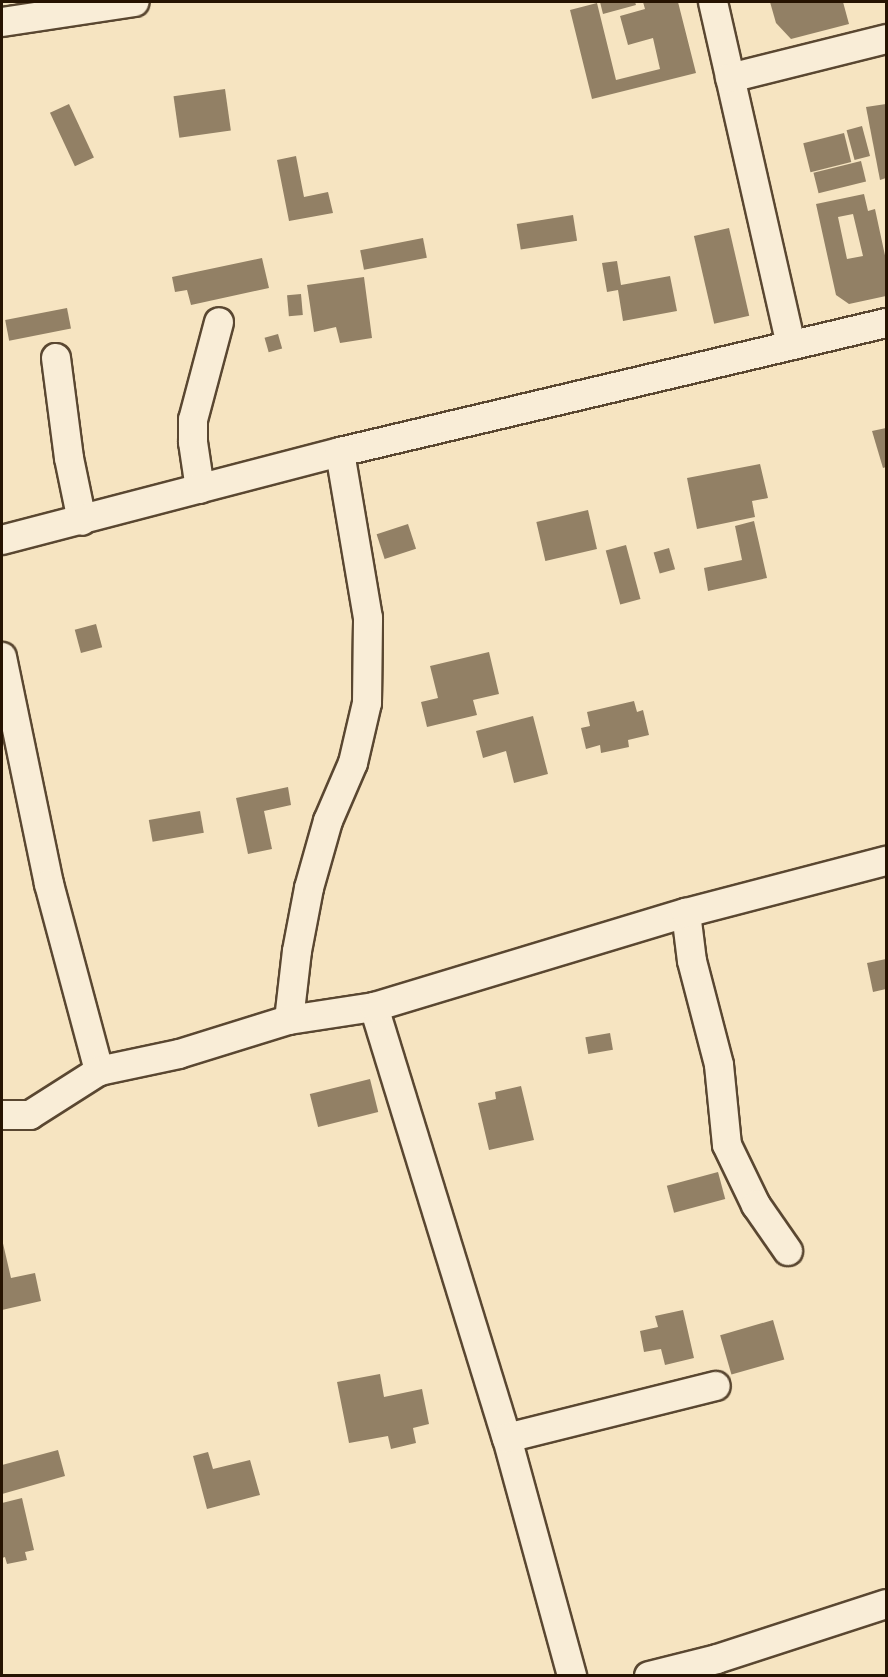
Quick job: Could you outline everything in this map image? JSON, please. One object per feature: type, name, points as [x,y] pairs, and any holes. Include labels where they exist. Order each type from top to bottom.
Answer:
[{"type":"street","points":[[2,22],[135,2]]},
{"type":"street","points":[[712,2],[791,345]]},
{"type":"street","points":[[730,78],[886,39]]},
{"type":"street","points":[[200,489],[193,442],[193,420],[219,322]]},
{"type":"street","points":[[2,540],[340,452],[886,323]]},
{"type":"street","points":[[56,358],[69,458],[82,521]]},
{"type":"street","points":[[290,1020],[297,951],[309,888],[328,821],[353,763],[367,703],[368,618],[340,452]]},
{"type":"street","points":[[2,657],[49,884],[99,1071]]},
{"type":"street","points":[[2,1115],[30,1115],[99,1071],[179,1054],[290,1020],[374,1007],[686,912],[886,861]]},
{"type":"street","points":[[686,912],[692,961],[719,1065],[727,1145],[756,1205],[788,1251]]},
{"type":"street","points":[[374,1007],[507,1438],[572,1676]]},
{"type":"street","points":[[507,1438],[716,1386]]},
{"type":"street","points":[[649,1676],[717,1659],[886,1604]]},
{"type":"building","points":[[600,2],[635,2],[636,5],[603,14]]},
{"type":"building","points":[[643,2],[678,2],[696,73],[592,99],[570,10],[597,3],[616,80],[660,69],[653,38],[628,45],[620,16],[645,9]]},
{"type":"building","points":[[770,2],[843,2],[849,24],[791,39],[776,23]]},
{"type":"building","points":[[225,89],[231,131],[179,138],[174,96]]},
{"type":"building","points":[[69,104],[94,157],[75,166],[50,113]]},
{"type":"building","points":[[886,104],[886,178],[880,180],[866,107]]},
{"type":"building","points":[[862,126],[870,156],[855,160],[847,130]]},
{"type":"building","points":[[844,133],[851,162],[811,172],[803,143]]},
{"type":"building","points":[[296,156],[304,197],[328,192],[333,213],[289,221],[277,160]]},
{"type":"building","points":[[861,161],[866,181],[819,193],[813,173]]},
{"type":"building","points":[[864,194],[868,211],[875,209],[886,260],[886,296],[849,304],[836,295],[816,204]],"holes":[[[853,214],[863,256],[847,259],[838,217]]]},
{"type":"building","points":[[573,215],[577,241],[521,250],[517,224]]},
{"type":"building","points":[[729,228],[749,316],[714,324],[694,236]]},
{"type":"building","points":[[423,238],[427,258],[364,270],[360,250]]},
{"type":"building","points":[[262,258],[269,288],[191,305],[187,290],[175,292],[172,277]]},
{"type":"building","points":[[617,261],[621,285],[670,276],[677,311],[623,321],[618,290],[607,292],[602,263]]},
{"type":"building","points":[[364,277],[372,338],[340,343],[336,327],[314,332],[307,285]]},
{"type":"building","points":[[301,294],[303,315],[289,316],[287,295]]},
{"type":"building","points":[[67,308],[71,329],[9,341],[5,320]]},
{"type":"building","points":[[278,334],[282,348],[269,352],[265,338]]},
{"type":"building","points":[[886,428],[886,467],[883,468],[872,431]]},
{"type":"building","points":[[760,464],[768,498],[752,501],[755,517],[697,529],[687,478]]},
{"type":"building","points":[[588,510],[597,549],[545,561],[536,522]]},
{"type":"building","points":[[754,521],[767,578],[708,591],[704,568],[742,560],[735,526]]},
{"type":"building","points":[[408,524],[416,549],[385,559],[377,534]]},
{"type":"building","points":[[626,545],[640,599],[620,605],[606,550]]},
{"type":"building","points":[[669,548],[675,569],[660,574],[654,552]]},
{"type":"building","points":[[96,624],[102,647],[81,653],[75,630]]},
{"type":"building","points":[[489,652],[499,694],[473,700],[477,715],[427,727],[421,702],[438,698],[430,666]]},
{"type":"building","points":[[634,701],[637,712],[643,710],[649,735],[628,740],[629,747],[601,753],[600,745],[586,749],[581,728],[590,726],[587,712]]},
{"type":"building","points":[[533,716],[548,774],[514,783],[506,751],[483,758],[476,731]]},
{"type":"building","points":[[288,787],[291,805],[264,811],[272,849],[248,854],[236,798]]},
{"type":"building","points":[[200,811],[204,833],[153,842],[149,820]]},
{"type":"building","points":[[886,959],[886,989],[873,992],[867,963]]},
{"type":"building","points":[[610,1033],[613,1050],[588,1054],[585,1037]]},
{"type":"building","points":[[370,1079],[378,1112],[318,1127],[310,1094]]},
{"type":"building","points":[[521,1086],[534,1140],[489,1150],[478,1103],[496,1099],[495,1092]]},
{"type":"building","points":[[718,1172],[725,1199],[674,1213],[667,1186]]},
{"type":"building","points":[[2,1239],[11,1278],[35,1273],[41,1301],[2,1310]]},
{"type":"building","points":[[683,1310],[694,1358],[665,1365],[661,1349],[644,1352],[640,1331],[658,1327],[655,1316]]},
{"type":"building","points":[[773,1320],[784,1359],[731,1375],[720,1335]]},
{"type":"building","points":[[380,1374],[384,1397],[422,1389],[429,1424],[413,1428],[416,1443],[391,1449],[388,1436],[349,1443],[337,1382]]},
{"type":"building","points":[[58,1450],[65,1476],[2,1494],[2,1465]]},
{"type":"building","points":[[208,1452],[213,1469],[250,1460],[260,1495],[207,1509],[193,1456]]},
{"type":"building","points":[[22,1498],[34,1550],[25,1552],[27,1560],[7,1564],[5,1557],[2,1558],[2,1503]]}]
